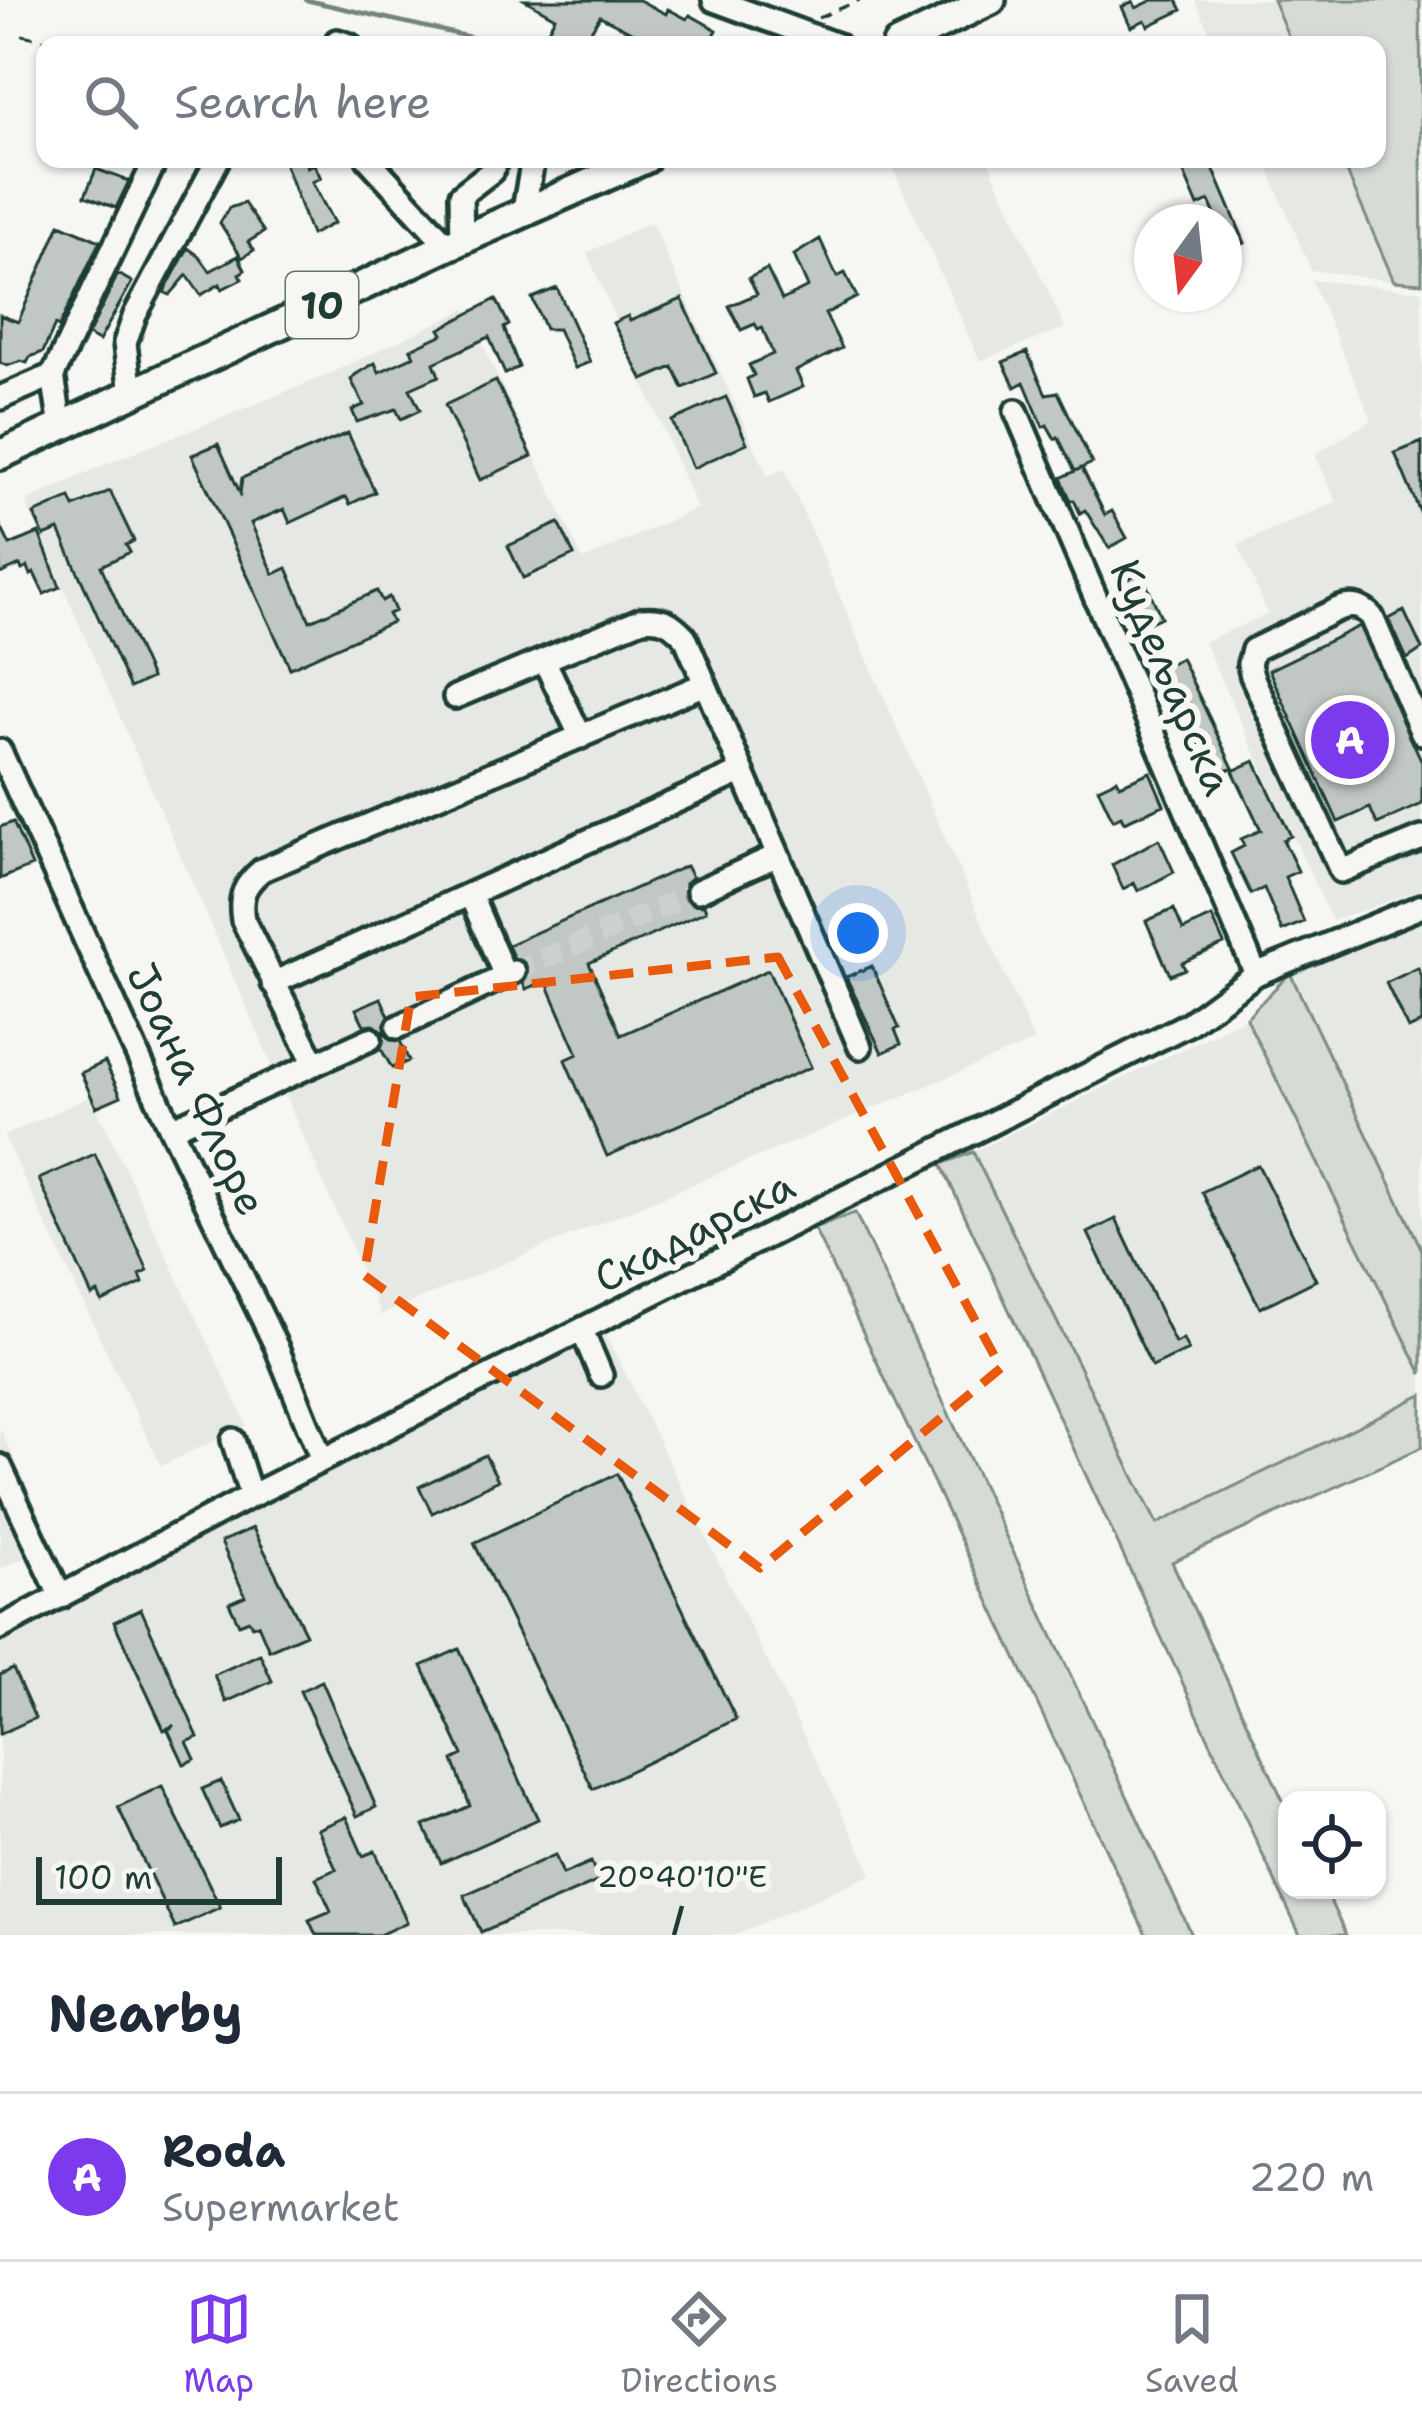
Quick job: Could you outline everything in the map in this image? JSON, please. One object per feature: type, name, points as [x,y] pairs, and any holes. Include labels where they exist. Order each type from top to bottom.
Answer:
[{"type":"main road","points":[[916,36],[992,0]]},
{"type":"main road","name":"10","points":[[0,455],[625,168]]},
{"type":"street","points":[[713,0],[815,36]]},
{"type":"street","points":[[61,428],[52,375],[152,168]]},
{"type":"street","points":[[131,395],[125,343],[135,315],[213,168]]},
{"type":"street","points":[[377,168],[455,243]]},
{"type":"street","points":[[455,243],[461,195],[492,168]]},
{"type":"street","points":[[523,215],[531,168]]},
{"type":"street","points":[[0,398],[52,375]]},
{"type":"street","name":"Кудељарска","points":[[1016,411],[1256,974]]},
{"type":"street","points":[[1422,733],[1372,617],[1362,609],[1338,608],[1253,650],[1252,676],[1341,871],[1422,838]]},
{"type":"street","points":[[455,697],[642,619],[659,617],[672,622],[685,637],[860,1047]]},
{"type":"street","points":[[544,660],[581,737]]},
{"type":"street","points":[[315,1064],[243,920],[241,894],[262,870],[705,684]]},
{"type":"street","name":"Јоана Флоре","points":[[0,751],[170,1130],[276,1346],[322,1460]]},
{"type":"street","points":[[273,983],[740,772]]},
{"type":"street","points":[[698,890],[778,855]]},
{"type":"street","points":[[398,1027],[509,974],[470,894]]},
{"type":"street","name":"Скадарска","points":[[0,1628],[322,1460],[1084,1083],[1188,1024],[1256,974],[1422,906]]},
{"type":"street","points":[[170,1130],[370,1039]]},
{"type":"street","points":[[583,1330],[601,1375]]},
{"type":"street","points":[[233,1440],[251,1496]]},
{"type":"street","points":[[0,1466],[61,1598]]},
{"type":"path","points":[[795,28],[860,0]]},
{"type":"path","points":[[22,35],[36,38]]},
{"type":"highlighted area","points":[[778,957],[1001,1368],[760,1568],[364,1275],[411,997]]},
{"type":"shaded area","points":[[1195,0],[1273,0],[1288,36],[1211,36]]},
{"type":"shaded area","points":[[1273,0],[1420,0],[1422,283],[1394,281],[1345,168],[1386,168],[1386,36],[1288,36]]},
{"type":"shaded area","points":[[893,168],[991,168],[1065,328],[980,361]]},
{"type":"shaded area","points":[[1268,168],[1345,168],[1394,281],[1311,270]]},
{"type":"shaded area","points":[[651,222],[768,476],[784,469],[1034,1041],[381,1315],[26,502],[101,466],[318,379],[466,309],[583,560],[697,508],[587,253]]},
{"type":"shaded area","points":[[1311,280],[1422,291],[1422,889],[1332,921],[1204,642],[1268,614],[1238,545],[1336,502],[1315,454],[1372,420]]},
{"type":"shaded area","points":[[1422,920],[1422,1250],[1290,973]]},
{"type":"shaded area","points":[[1290,973],[1422,1250],[1422,1374],[1246,1018]]},
{"type":"shaded area","points":[[1246,1018],[1422,1374],[1422,1395],[1157,1525],[973,1152]]},
{"type":"shaded area","points":[[91,1096],[247,1425],[161,1466],[4,1136]]},
{"type":"shaded area","points":[[973,1152],[1157,1524],[1422,1395],[1422,1447],[1172,1562],[1279,1791],[1278,1888],[941,1164]]},
{"type":"shaded area","points":[[855,1213],[1192,1935],[1146,1935],[814,1228]]},
{"type":"shaded area","points":[[603,1328],[872,1874],[735,1935],[0,1935],[0,1628]]},
{"type":"shaded area","points":[[0,1429],[54,1544],[0,1569]]},
{"type":"shaded area","points":[[1283,1899],[1329,1899],[1346,1935],[1300,1935]]},
{"type":"building","points":[[525,0],[639,0],[666,14],[668,9],[687,19],[690,15],[717,30],[714,36],[634,36],[600,16],[588,36],[545,36],[555,17]]},
{"type":"building","points":[[1153,0],[1177,0],[1182,10],[1148,26],[1145,20],[1131,27],[1122,7],[1133,1],[1136,8]]},
{"type":"building","points":[[286,168],[316,168],[321,178],[312,182],[334,223],[311,235]]},
{"type":"building","points":[[1182,168],[1213,168],[1228,204],[1197,204]]},
{"type":"building","points":[[96,169],[129,181],[116,208],[85,196]]},
{"type":"building","points":[[244,203],[264,232],[248,242],[254,250],[242,258],[220,223],[229,208]]},
{"type":"building","points":[[60,224],[100,241],[43,352],[27,363],[7,366],[0,363],[0,315],[18,322]]},
{"type":"building","points":[[820,239],[837,277],[845,273],[857,297],[825,314],[842,348],[796,371],[803,387],[769,402],[765,393],[754,397],[747,379],[754,375],[749,365],[773,354],[762,327],[755,324],[741,330],[729,306],[757,294],[749,278],[767,269],[782,300],[808,287],[794,255]]},
{"type":"building","points":[[188,248],[210,271],[238,256],[245,270],[239,274],[242,279],[201,295],[187,275],[170,295],[164,292]]},
{"type":"building","points":[[118,274],[132,282],[99,341],[88,335]]},
{"type":"building","points":[[557,288],[590,362],[575,368],[558,329],[545,329],[532,298]]},
{"type":"building","points":[[496,299],[509,325],[504,328],[519,367],[505,374],[489,337],[434,363],[439,376],[410,389],[420,410],[401,419],[396,409],[357,422],[352,410],[364,405],[351,380],[355,375],[375,363],[379,372],[414,356],[411,349]]},
{"type":"building","points":[[682,299],[716,373],[683,388],[673,367],[643,380],[613,323],[628,316],[630,321]]},
{"type":"building","points":[[1027,352],[1046,394],[1058,392],[1092,463],[1075,471],[1058,437],[1047,425],[1043,427],[1024,382],[1015,387],[1003,362]]},
{"type":"building","points":[[496,381],[532,456],[480,480],[445,405]]},
{"type":"building","points":[[726,397],[747,443],[693,468],[672,421]]},
{"type":"building","points":[[348,433],[375,492],[350,504],[346,497],[290,523],[284,509],[251,523],[274,574],[287,568],[310,621],[377,591],[382,601],[389,597],[395,611],[388,614],[392,622],[290,668],[192,455],[218,444],[240,493],[242,478]]},
{"type":"building","points":[[1422,442],[1422,517],[1395,453]]},
{"type":"building","points":[[1082,468],[1105,515],[1112,511],[1127,538],[1109,548],[1085,510],[1080,513],[1071,501],[1061,478]]},
{"type":"building","points":[[110,491],[134,541],[126,545],[130,552],[101,566],[151,678],[130,688],[59,530],[44,536],[34,514],[70,498],[74,507]]},
{"type":"building","points":[[559,523],[574,555],[523,578],[508,546]]},
{"type":"building","points":[[0,525],[10,545],[39,533],[60,587],[44,594],[34,573],[20,565],[0,574]]},
{"type":"building","points":[[1141,572],[1161,617],[1140,627],[1114,586]]},
{"type":"building","points":[[1404,611],[1422,649],[1407,659],[1389,619]]},
{"type":"building","points":[[1360,626],[1422,762],[1422,804],[1377,824],[1370,808],[1338,822],[1269,670]]},
{"type":"building","points":[[1181,658],[1233,768],[1214,776],[1189,722],[1180,706],[1174,708],[1156,670]]},
{"type":"building","points":[[1255,761],[1291,836],[1283,840],[1298,871],[1285,877],[1304,922],[1282,931],[1264,888],[1251,894],[1231,853],[1244,846],[1241,839],[1261,830],[1233,771]]},
{"type":"building","points":[[1150,772],[1164,805],[1124,822],[1121,816],[1113,820],[1098,788],[1117,779],[1120,785]]},
{"type":"building","points":[[13,822],[32,866],[0,879],[0,827]]},
{"type":"building","points":[[1159,839],[1174,872],[1138,891],[1134,883],[1123,889],[1112,865]]},
{"type":"building","points":[[686,866],[692,877],[685,883],[684,896],[690,904],[704,905],[706,911],[589,963],[621,1035],[768,970],[811,1067],[607,1156],[565,1060],[578,1054],[546,981],[526,989],[528,967],[513,957],[508,945]]},
{"type":"building","points":[[1174,909],[1183,930],[1212,917],[1224,944],[1182,963],[1185,969],[1170,975],[1146,921]]},
{"type":"building","points":[[872,966],[899,1028],[895,1030],[901,1044],[882,1053],[846,977]]},
{"type":"building","points":[[1418,968],[1422,1023],[1408,1029],[1386,983]]},
{"type":"building","points":[[381,998],[389,1016],[384,1032],[400,1041],[409,1061],[392,1068],[381,1049],[383,1032],[373,1024],[364,1025],[356,1009]]},
{"type":"building","points":[[105,1062],[121,1096],[96,1107],[81,1073]]},
{"type":"building","points":[[95,1154],[148,1271],[140,1275],[143,1283],[102,1302],[98,1293],[92,1296],[39,1179]]},
{"type":"building","points":[[1258,1165],[1316,1280],[1260,1308],[1202,1192]]},
{"type":"building","points":[[1116,1219],[1175,1343],[1183,1339],[1188,1350],[1152,1367],[1088,1233]]},
{"type":"building","points":[[485,1455],[498,1480],[432,1513],[419,1487]]},
{"type":"building","points":[[617,1474],[736,1719],[593,1789],[474,1543]]},
{"type":"building","points":[[253,1528],[306,1634],[269,1650],[258,1624],[252,1626],[249,1620],[239,1624],[229,1603],[245,1596],[221,1542]]},
{"type":"building","points":[[141,1609],[198,1737],[187,1742],[195,1759],[184,1764],[168,1730],[174,1725],[164,1730],[114,1622]]},
{"type":"building","points":[[459,1649],[538,1819],[441,1863],[424,1826],[470,1806],[453,1760],[463,1755],[422,1666]]},
{"type":"building","points":[[260,1654],[272,1681],[226,1702],[214,1675]]},
{"type":"building","points":[[13,1669],[35,1718],[0,1734],[0,1675]]},
{"type":"building","points":[[322,1681],[376,1807],[357,1816],[300,1691]]},
{"type":"building","points":[[221,1781],[239,1820],[220,1828],[202,1789]]},
{"type":"building","points":[[162,1786],[220,1907],[175,1928],[118,1807]]},
{"type":"building","points":[[346,1817],[363,1856],[375,1851],[407,1922],[379,1935],[316,1935],[309,1920],[331,1911],[316,1878],[336,1869],[318,1829]]},
{"type":"building","points":[[555,1855],[563,1874],[591,1862],[599,1881],[481,1932],[464,1895]]},
{"type":"waterway","points":[[306,0],[465,36]]},
{"type":"tunnel","points":[[514,972],[698,891]]},
{"type":"place","name":"Roda","points":[[1350,740]]}]
